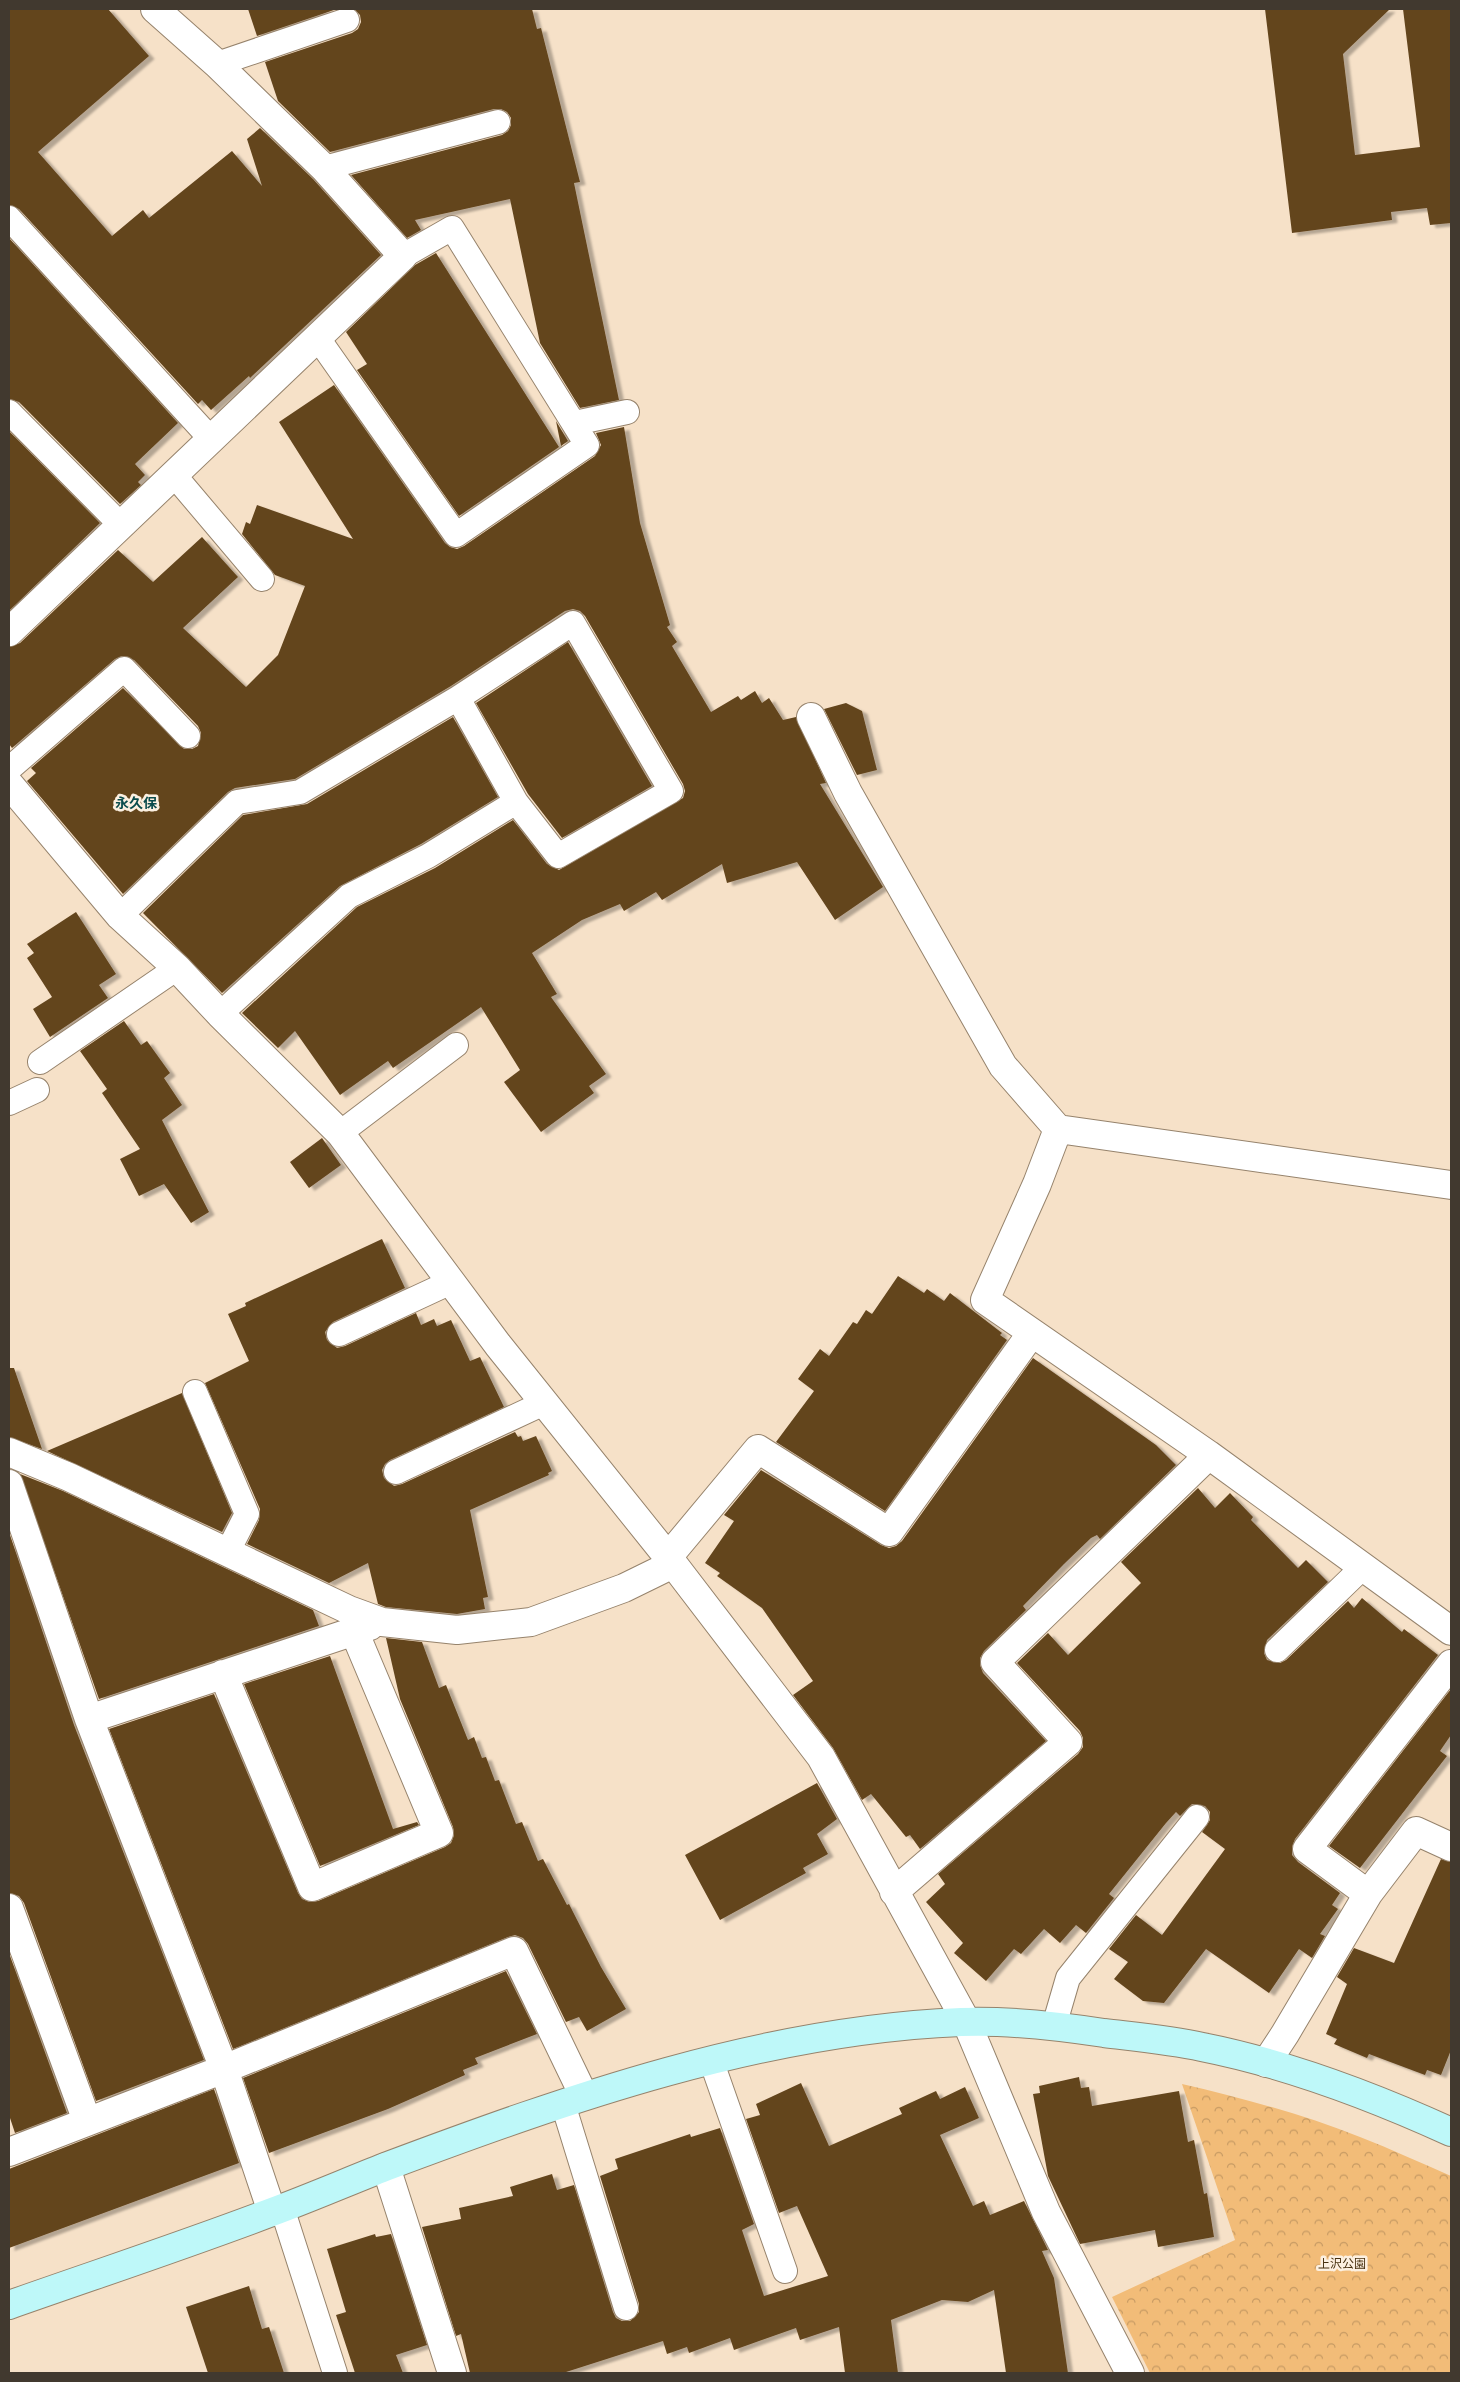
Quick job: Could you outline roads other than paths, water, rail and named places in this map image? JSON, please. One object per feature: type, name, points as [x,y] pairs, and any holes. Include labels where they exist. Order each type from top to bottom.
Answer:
[{"type":"street","points":[[9,632],[403,256],[324,168],[217,64],[155,9]]},
{"type":"street","points":[[811,717],[848,793],[1004,1066],[1058,1129],[1451,1185]]},
{"type":"street","points":[[9,784],[120,916],[177,968],[220,1014],[340,1133],[544,1403],[671,1561],[821,1757],[966,2021],[1046,2212],[1130,2373]]},
{"type":"street","points":[[1058,1129],[1037,1184],[985,1300],[1031,1334],[1210,1454],[1451,1631]]},
{"type":"street","points":[[9,1452],[70,1477],[349,1610],[382,1622],[457,1630],[531,1622],[624,1588],[671,1561],[758,1449],[889,1532],[1031,1334]]},
{"type":"street","points":[[894,1892],[1068,1742],[995,1662],[1210,1454]]},
{"type":"street","points":[[9,1484],[89,1718],[277,2210]]},
{"type":"street","points":[[89,1718],[382,1622]]},
{"type":"street","points":[[223,1674],[312,1887],[439,1833],[354,1631]]},
{"type":"street","points":[[1368,1894],[1307,1849],[1451,1664]]},
{"type":"street","points":[[1266,2063],[1368,1894],[1416,1831],[1451,1848]]},
{"type":"street","points":[[9,1908],[87,2121]]},
{"type":"street","points":[[9,2152],[224,2069],[514,1951],[574,2100]]},
{"type":"street","points":[[9,2305],[277,2210],[386,2167],[574,2100],[711,2060],[832,2036],[906,2025],[966,2021],[1054,2026],[1201,2046],[1266,2063],[1381,2100],[1451,2132]]},
{"type":"street","points":[[386,2167],[452,2373]]},
{"type":"lane","points":[[217,64],[347,20]]},
{"type":"lane","points":[[324,168],[498,122]]},
{"type":"lane","points":[[9,218],[211,439]]},
{"type":"lane","points":[[318,337],[456,535],[587,445],[452,228],[403,256]]},
{"type":"lane","points":[[9,412],[121,525]]},
{"type":"lane","points":[[575,423],[627,412]]},
{"type":"lane","points":[[174,475],[262,579]]},
{"type":"lane","points":[[120,916],[237,802],[300,792],[458,698],[573,623],[671,791],[558,856],[516,802],[458,698]]},
{"type":"lane","points":[[9,768],[124,669],[188,736]]},
{"type":"lane","points":[[220,1014],[349,896],[428,856],[516,802]]},
{"type":"lane","points":[[40,1062],[177,968]]},
{"type":"lane","points":[[340,1133],[456,1045]]},
{"type":"lane","points":[[9,1104],[37,1090]]},
{"type":"lane","points":[[339,1334],[451,1282]]},
{"type":"lane","points":[[195,1392],[247,1514],[227,1553]]},
{"type":"lane","points":[[396,1472],[544,1403]]},
{"type":"lane","points":[[1277,1650],[1363,1567]]},
{"type":"lane","points":[[1054,2026],[1068,1978],[1197,1817]]},
{"type":"lane","points":[[711,2060],[786,2271]]},
{"type":"lane","points":[[574,2100],[626,2308]]},
{"type":"lane","points":[[277,2210],[335,2373]]},
{"type":"district","name":"永久保","points":[[136,803]]},
{"type":"park label","name":"上沢公園","points":[[1342,2264]]}]
